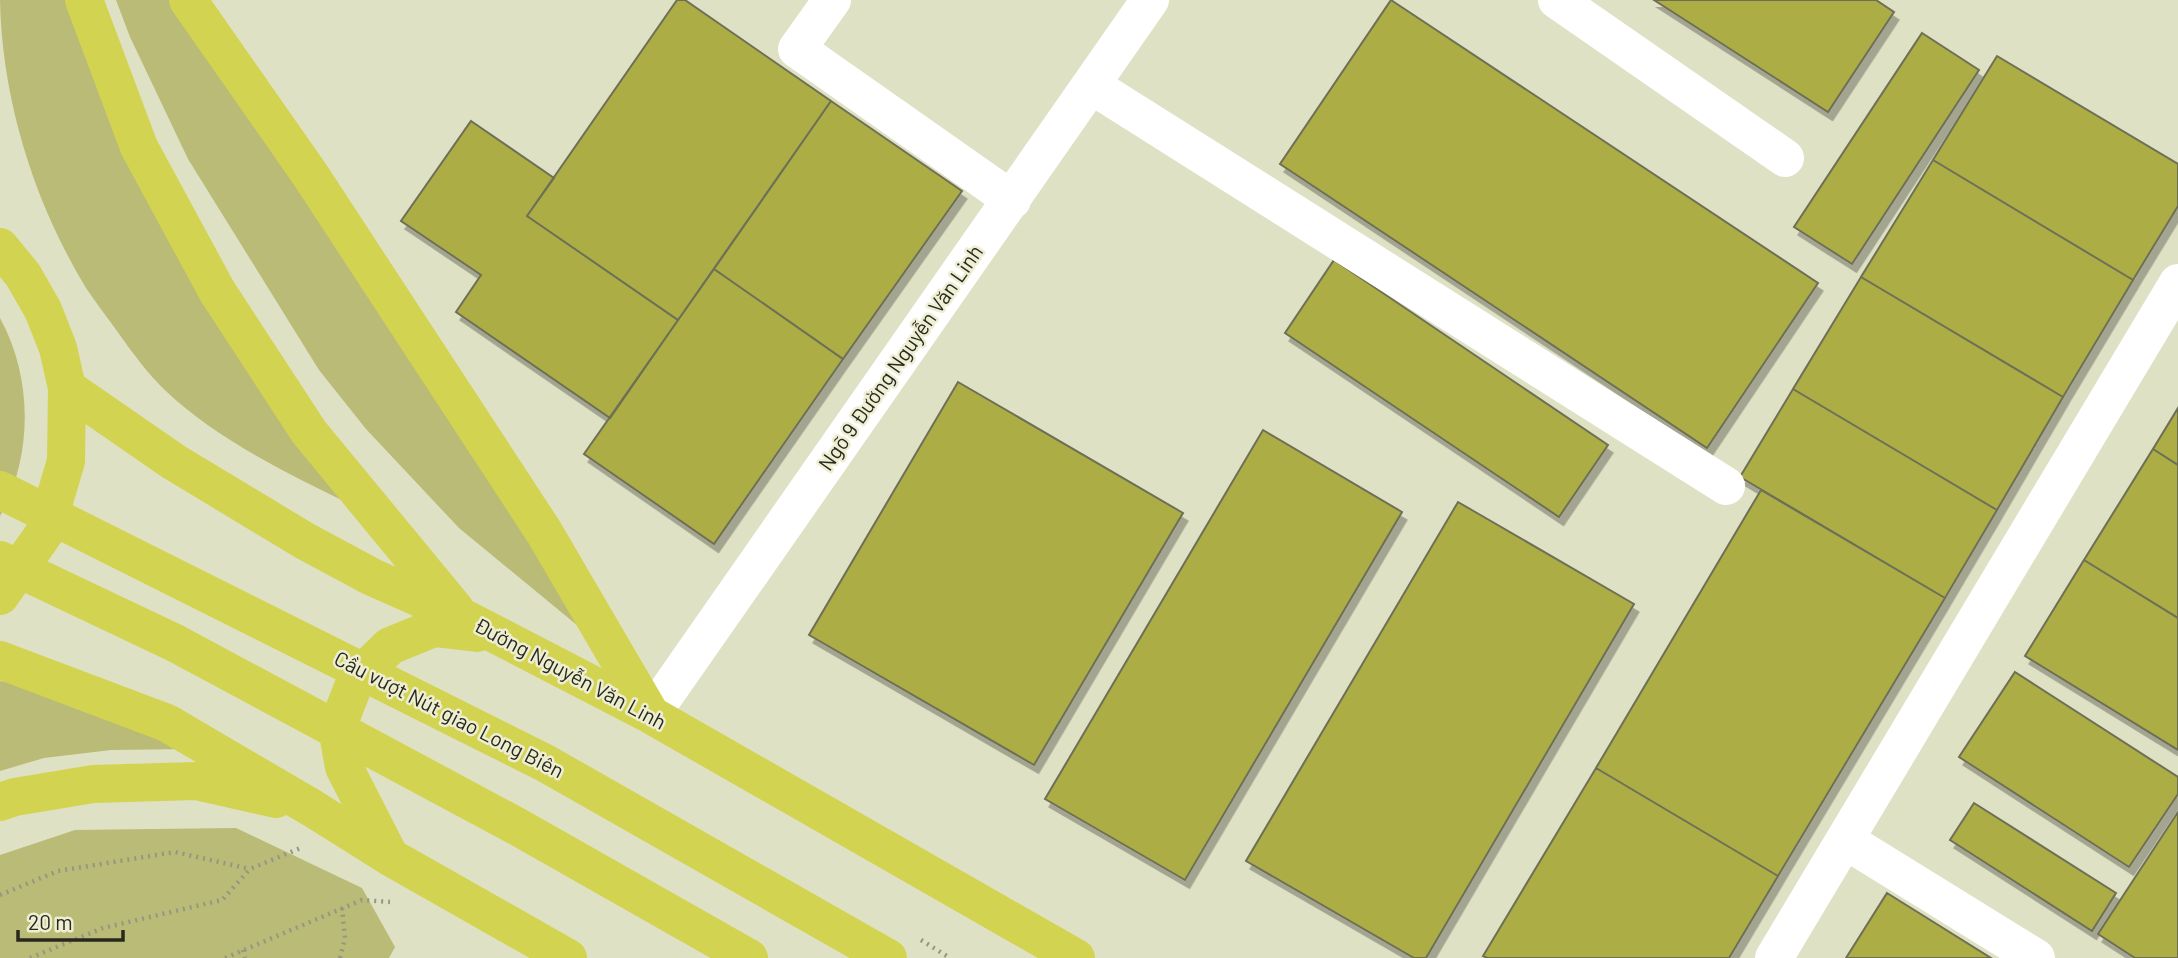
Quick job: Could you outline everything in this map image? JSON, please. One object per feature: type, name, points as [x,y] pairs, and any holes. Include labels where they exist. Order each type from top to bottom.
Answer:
[{"type":"highway","points":[[83,0],[139,147],[217,291],[309,432],[460,616]]},
{"type":"highway","points":[[188,0],[311,176],[544,532],[651,715]]},
{"type":"highway","points":[[0,247],[23,275],[43,310],[58,348],[67,388],[66,461],[45,531],[0,596]]},
{"type":"highway","name":"Đường Nguyễn Văn Linh","points":[[67,388],[174,462],[305,541],[372,577],[500,636],[651,715],[1076,958]]},
{"type":"highway","name":"Cầu vượt Nút giao Long Biên","points":[[0,490],[545,763],[887,958]]},
{"type":"highway","points":[[0,560],[188,649],[518,827],[750,958]]},
{"type":"highway","points":[[390,857],[344,767],[337,728],[356,679],[390,646],[434,628],[500,636]]},
{"type":"highway","points":[[0,660],[167,723],[310,827]]},
{"type":"highway","points":[[0,802],[93,784],[196,781],[390,857],[523,947],[568,958]]},
{"type":"street","points":[[832,0],[797,49],[1012,200]]},
{"type":"street","name":"Ngõ 9 Đường Nguyễn Văn Linh","points":[[651,715],[1150,0]]},
{"type":"street","points":[[1557,0],[1785,158]]},
{"type":"street","points":[[1091,85],[1726,486]]},
{"type":"street","points":[[1774,958],[2178,284]]},
{"type":"street","points":[[1845,840],[2036,958]]},
{"type":"path","points":[[30,958],[103,928],[222,900],[250,869],[310,827]]},
{"type":"path","points":[[0,895],[58,871],[176,852],[250,869]]},
{"type":"path","points":[[225,958],[362,900],[397,902]]},
{"type":"path","points":[[340,958],[345,938],[342,908]]},
{"type":"path","points":[[243,950],[245,958]]},
{"type":"green space","points":[[0,0],[75,0],[354,506],[256,456],[189,411],[147,371],[90,294],[51,221],[24,149],[7,75]]},
{"type":"green space","points":[[116,0],[186,0],[589,635],[459,528],[366,429],[319,370],[188,159],[130,37]]},
{"type":"green space","points":[[0,318],[19,366],[25,417],[19,468],[0,516]]},
{"type":"green space","points":[[0,681],[39,687],[189,749],[111,750],[44,758],[0,771]]},
{"type":"green space","points":[[236,828],[362,888],[395,947],[389,958],[0,958],[0,855],[75,830]]},
{"type":"building","points":[[677,0],[685,0],[831,101],[678,320],[527,216]]},
{"type":"building","points":[[1391,0],[1818,283],[1707,448],[1280,164]]},
{"type":"building","points":[[1654,0],[1876,0],[1894,12],[1828,112]]},
{"type":"building","points":[[1922,33],[1979,70],[1852,264],[1794,227]]},
{"type":"building","points":[[1997,56],[2178,164],[2178,206],[2133,280],[1933,160]]},
{"type":"building","points":[[831,101],[962,191],[843,359],[714,269]]},
{"type":"building","points":[[471,121],[554,178],[527,216],[678,320],[610,418],[456,312],[481,275],[401,221]]},
{"type":"building","points":[[1933,160],[2133,280],[2063,397],[1861,277]]},
{"type":"building","points":[[1334,260],[1608,445],[1559,517],[1285,333]]},
{"type":"building","points":[[714,269],[843,359],[714,544],[584,454]]},
{"type":"building","points":[[1861,277],[2063,397],[1997,510],[1793,389]]},
{"type":"building","points":[[958,382],[1183,513],[1034,765],[809,635]]},
{"type":"building","points":[[1793,389],[1997,510],[1945,598],[1740,477]]},
{"type":"building","points":[[2178,408],[2178,465],[2153,449]]},
{"type":"building","points":[[1263,430],[1402,512],[1185,880],[1045,799]]},
{"type":"building","points":[[2153,449],[2178,465],[2178,618],[2084,560]]},
{"type":"building","points":[[1761,490],[1945,598],[1778,876],[1596,768]]},
{"type":"building","points":[[1458,502],[1634,604],[1426,958],[1414,958],[1246,861]]},
{"type":"building","points":[[2084,560],[2178,618],[2178,750],[2025,656]]},
{"type":"building","points":[[2015,672],[2178,777],[2178,794],[2129,867],[1959,757]]},
{"type":"building","points":[[1596,768],[1778,876],[1729,958],[1483,956]]},
{"type":"building","points":[[1974,803],[2116,893],[2092,931],[1950,840]]},
{"type":"building","points":[[2178,812],[2178,958],[2135,958],[2098,934]]},
{"type":"building","points":[[1887,893],[1991,958],[1846,958]]}]
